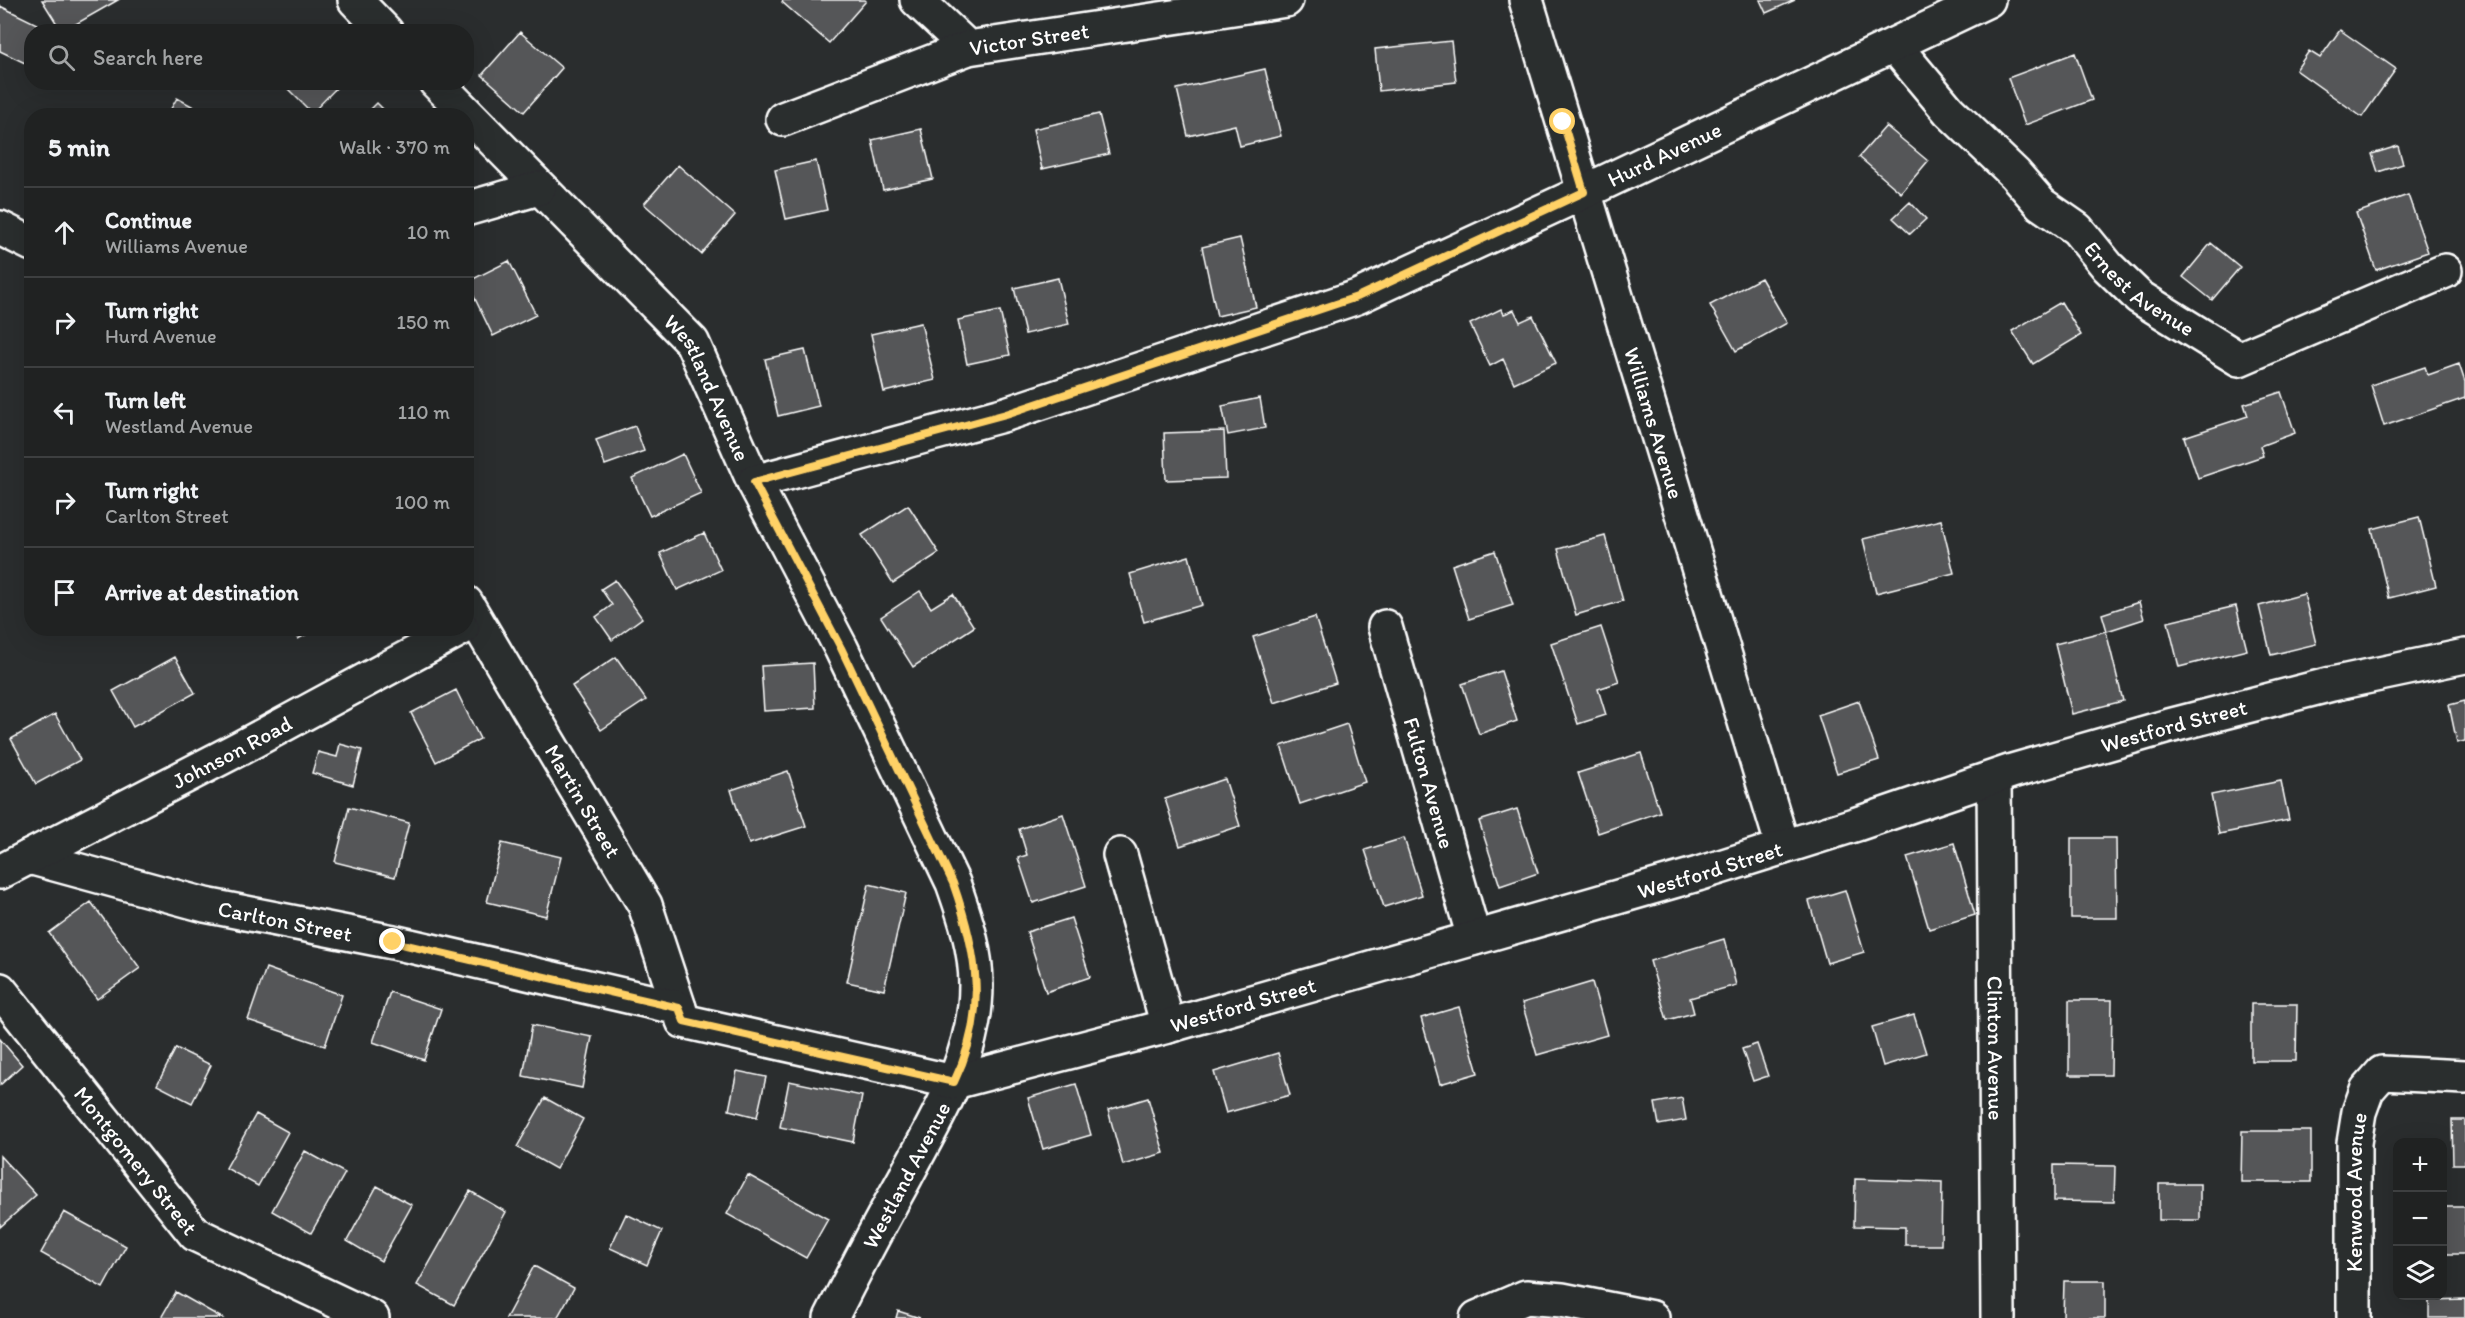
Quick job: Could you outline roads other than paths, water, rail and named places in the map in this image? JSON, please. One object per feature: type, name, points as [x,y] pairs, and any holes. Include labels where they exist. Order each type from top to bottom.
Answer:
[{"type":"street","points":[[355,0],[378,24]]},
{"type":"street","points":[[917,0],[968,48]]},
{"type":"street","name":"Victor Street","points":[[783,119],[968,48],[1286,0]]},
{"type":"street","name":"Williams Avenue","points":[[1526,0],[1783,847]]},
{"type":"street","name":"Hurd Avenue","points":[[754,482],[1006,414],[1357,297],[1988,0]]},
{"type":"street","name":"Ernest Avenue","points":[[1894,45],[1949,111],[2015,174],[2040,204],[2077,229],[2108,267],[2139,297],[2239,359],[2445,271]]},
{"type":"street","name":"Westland Avenue","points":[[444,90],[461,108]]},
{"type":"street","name":"Westland Avenue","points":[[474,121],[692,342],[754,482],[846,659],[953,883],[967,923],[974,953],[976,987],[967,1055],[831,1318]]},
{"type":"street","points":[[474,207],[539,188]]},
{"type":"street","points":[[0,228],[24,240]]},
{"type":"street","name":"Fulton Avenue","points":[[1384,627],[1474,938]]},
{"type":"street","name":"Martin Street","points":[[474,629],[645,905],[679,1008]]},
{"type":"street","name":"Johnson Road","points":[[0,872],[242,747],[438,636]]},
{"type":"street","name":"Westford Street","points":[[954,1082],[1168,1026],[1474,938],[1783,847],[1994,778],[2169,726],[2332,684],[2465,656]]},
{"type":"street","name":"Clinton Avenue","points":[[1994,778],[1998,1318]]},
{"type":"street","points":[[1120,855],[1168,1026]]},
{"type":"street","name":"Carlton Street","points":[[29,857],[205,905],[393,942],[679,1008],[684,1021],[954,1082]]},
{"type":"street","name":"Montgomery Street","points":[[0,990],[195,1234],[372,1318]]},
{"type":"street","name":"Kenwood Avenue","points":[[2354,1318],[2354,1143],[2359,1112],[2367,1090],[2382,1074],[2465,1077]]},
{"type":"street","points":[[1477,1318],[1526,1297],[1562,1300],[1652,1318]]}]
